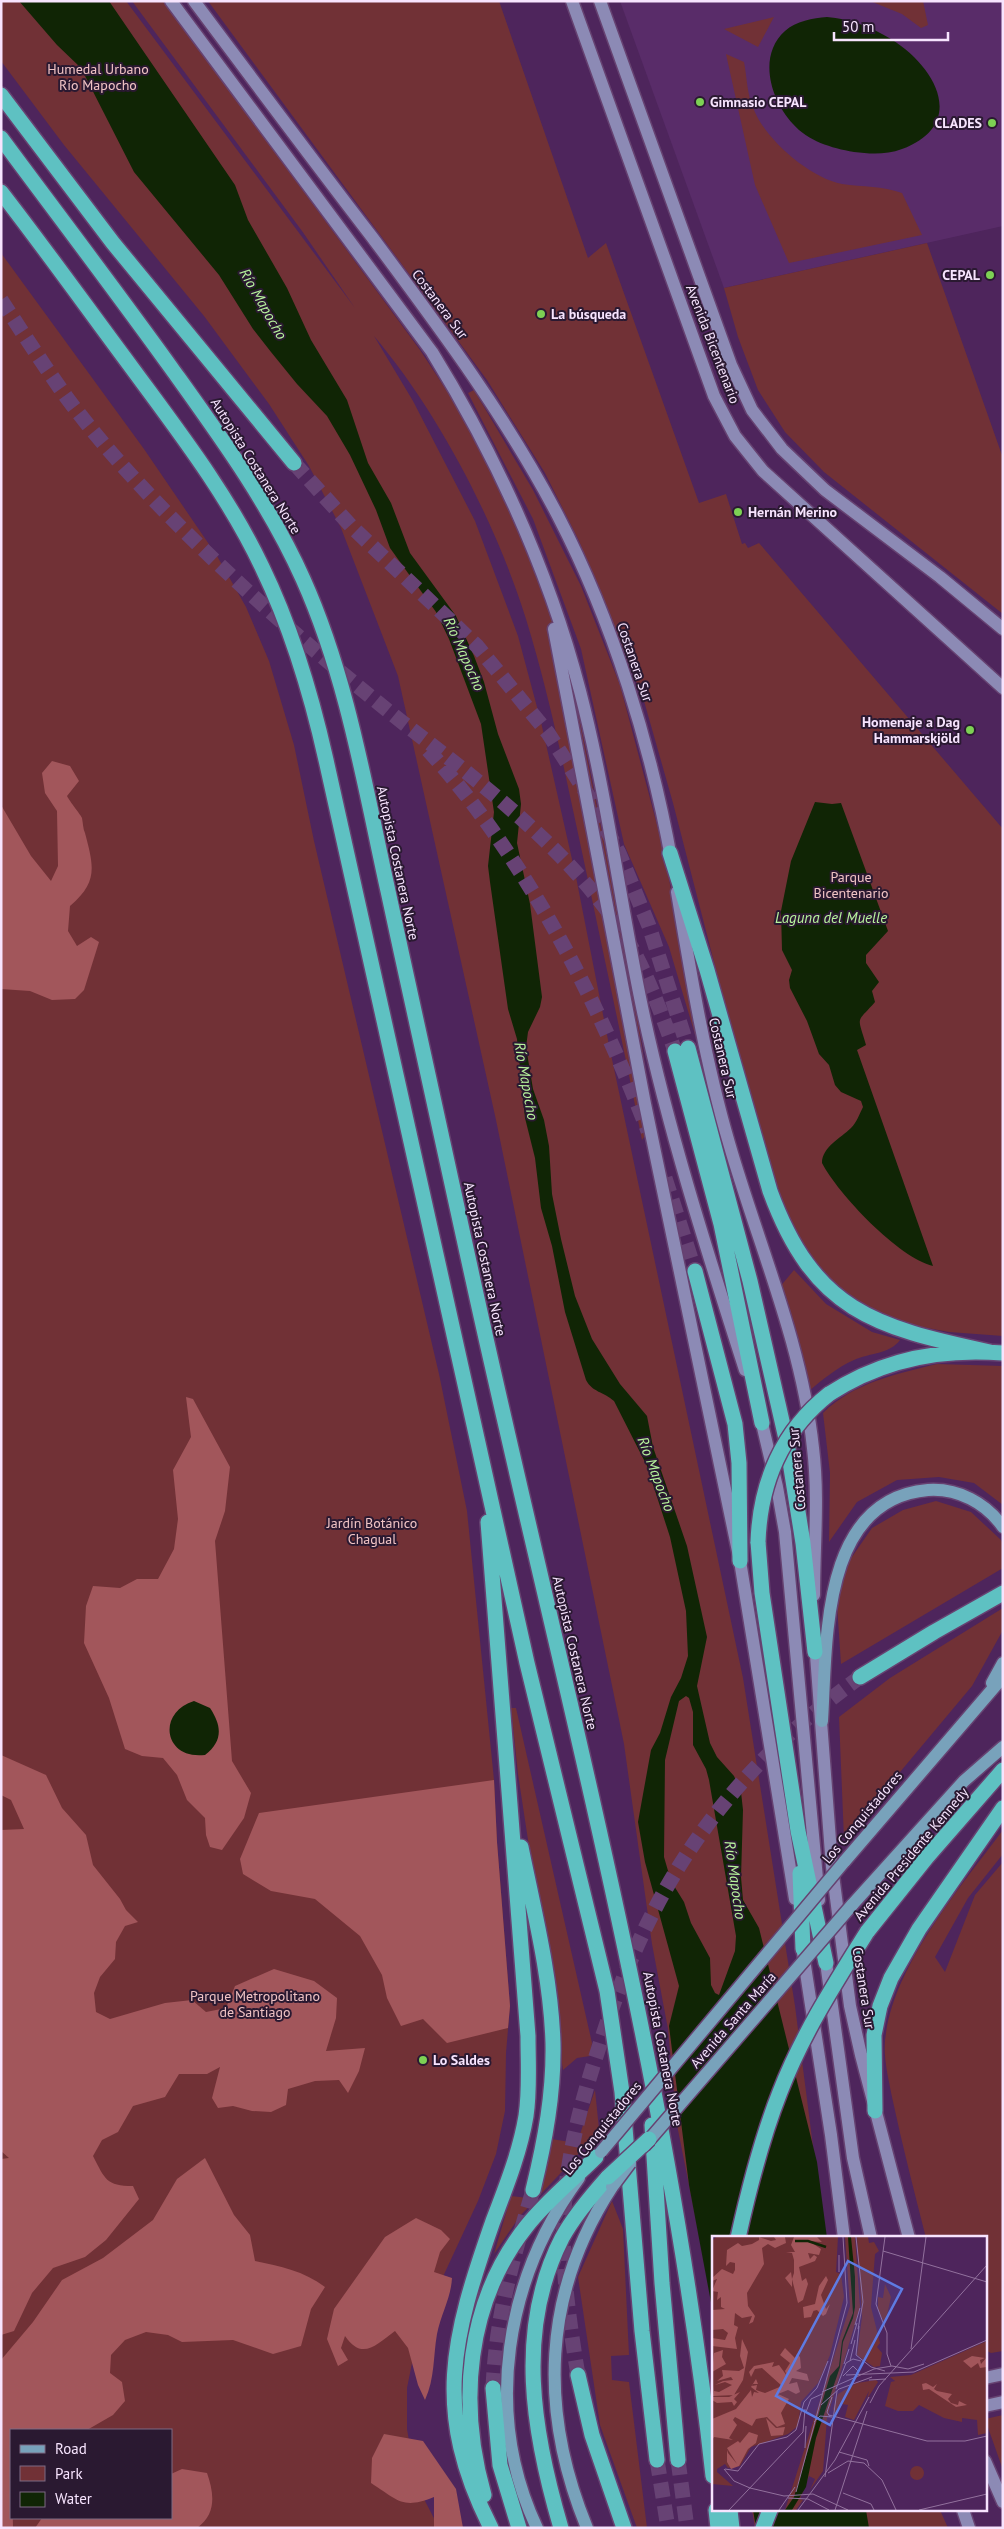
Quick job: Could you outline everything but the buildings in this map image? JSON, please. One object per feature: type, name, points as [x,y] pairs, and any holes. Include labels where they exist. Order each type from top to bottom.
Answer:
[{"type":"highway","points":[[1,95],[119,251],[294,462]]},
{"type":"highway","name":"Autopista Costanera Norte","points":[[1,138],[234,456],[287,545],[322,626],[342,692],[372,818],[494,1376],[622,1927],[651,2073],[698,2357],[712,2468]]},
{"type":"highway","points":[[1,192],[141,380],[218,489],[262,566],[290,630],[314,707],[527,1663],[606,1991],[622,2092],[642,2331],[657,2460]]},
{"type":"highway","points":[[670,853],[707,970],[770,1192],[780,1219],[801,1256],[824,1286],[854,1309],[876,1320],[919,1336],[996,1352]]},
{"type":"highway","points":[[762,1423],[721,1224],[681,1050],[750,1281],[787,1443],[802,1543],[815,1652]]},
{"type":"highway","points":[[695,1271],[735,1424],[739,1463],[740,1560]]},
{"type":"highway","points":[[826,1963],[798,1831],[762,1593],[758,1542],[762,1498],[776,1458],[801,1420],[829,1394],[862,1374],[901,1360],[934,1355],[996,1352]]},
{"type":"highway","points":[[484,1471],[526,1999],[528,2092],[526,2117],[514,2164],[463,2314],[457,2339],[453,2390],[455,2417],[464,2465],[477,2500],[493,2528]]},
{"type":"highway","points":[[934,1632],[1003,1584]]},
{"type":"highway","points":[[860,1677],[1003,1593]]},
{"type":"highway","name":"Avenida Presidente Kennedy","points":[[738,2236],[754,2169],[781,2090],[815,2018],[867,1932],[927,1857],[1003,1770]]},
{"type":"highway","points":[[509,1787],[534,1908],[551,2015],[553,2043],[549,2117],[533,2190]]},
{"type":"highway","points":[[875,2111],[874,2035],[886,1989],[915,1935],[1003,1808]]},
{"type":"highway","points":[[798,1831],[803,1949]]},
{"type":"highway","points":[[651,2073],[654,2180],[678,2460]]},
{"type":"highway","points":[[561,2528],[543,2462],[537,2426],[533,2375],[535,2325],[545,2282],[562,2238],[575,2217],[649,2139]]},
{"type":"highway","points":[[493,2528],[475,2460],[469,2406],[471,2364],[481,2315],[496,2276],[525,2227],[598,2154]]},
{"type":"highway","points":[[578,2375],[592,2435],[624,2528]]},
{"type":"highway","points":[[492,2388],[500,2465],[519,2528]]},
{"type":"highway","points":[[716,2512],[718,2528]]},
{"type":"highway","points":[[730,2512],[732,2528]]},
{"type":"highway","points":[[764,2528],[769,2512]]},
{"type":"main road","name":"Costanera Sur","points":[[171,1],[432,352],[462,401],[529,543],[580,691],[604,802],[642,1007],[658,1075],[694,1201],[762,1423],[777,1487],[790,1574],[804,1756],[826,1963],[853,2158],[872,2236]]},
{"type":"main road","name":"Costanera Sur","points":[[194,1],[449,339],[537,478],[559,517],[595,594],[625,674],[670,853],[698,1014],[715,1093],[787,1328],[807,1410],[813,1447],[816,1493],[815,1652],[822,1721],[832,1867],[849,1996],[875,2111],[908,2236]]},
{"type":"main road","name":"Avenida Bicentenario","points":[[572,1],[714,396],[735,436],[763,471],[1003,687]]},
{"type":"main road","name":"Avenida Bicentenario","points":[[600,1],[731,366],[752,410],[782,449],[825,490],[940,577],[1003,629]]},
{"type":"main road","name":"Costanera Sur","points":[[546,590],[645,1104],[740,1560],[784,1823],[831,2135],[844,2236]]},
{"type":"main road","points":[[822,1721],[833,1589],[841,1562],[858,1530],[867,1519],[897,1498],[935,1489],[955,1492],[973,1500],[993,1514],[1003,1527]]},
{"type":"main road","points":[[982,1700],[1003,1663]]},
{"type":"main road","name":"Los Conquistadores","points":[[537,2528],[522,2489],[510,2436],[506,2388],[511,2334],[525,2282],[548,2229],[578,2180],[598,2154],[1003,1677]]},
{"type":"main road","name":"Avenida Santa María","points":[[649,2139],[852,1906],[964,1781],[1003,1747]]},
{"type":"main road","points":[[587,2528],[569,2475],[558,2425],[554,2382],[555,2342],[563,2294],[570,2268],[586,2228],[610,2182]]},
{"type":"main road","points":[[986,2378],[1003,2374]]},
{"type":"main road","points":[[986,2464],[1003,2502]]},
{"type":"main road","points":[[964,2512],[970,2528]]},
{"type":"shaded area","name":"CEPAL","points":[[620,1],[1003,1],[1003,226],[724,288]]},
{"type":"green space","name":"Humedal Urbano Río Mapocho","points":[[1,1],[126,1],[355,308],[302,231],[132,1],[164,1],[420,350],[470,426],[514,518],[561,642],[577,706],[632,983],[654,1123],[642,1140],[558,742],[543,680],[514,582],[482,508],[443,434],[398,366],[374,336],[413,401],[475,521],[518,636],[541,722],[576,877],[609,1045],[743,1678],[795,2006],[819,2193],[718,2236],[712,2236],[712,2300],[677,2125],[668,2029],[652,1944],[624,1744],[496,1120],[398,676],[341,528],[309,466],[269,404],[204,316],[64,145],[1,61]]},
{"type":"green space","name":"Parque Bicentenario","points":[[208,1],[499,1],[588,258],[606,243],[699,503],[726,494],[742,544],[745,543],[748,548],[759,543],[1003,829],[1003,1336],[949,1332],[911,1325],[887,1317],[853,1301],[837,1289],[796,1240],[762,1148],[673,803],[644,701],[579,541],[545,473],[487,380]]},
{"type":"green space","points":[[870,1],[923,1],[928,25],[921,28],[902,14]]},
{"type":"green space","points":[[774,17],[758,47],[724,29]]},
{"type":"green space","points":[[726,54],[744,62],[754,110],[760,122],[779,145],[803,166],[830,180],[842,184],[880,188],[902,193],[922,235],[789,263],[755,185]]},
{"type":"green space","points":[[927,243],[1003,458],[1003,614],[824,472],[785,432],[758,390],[738,337],[724,288]]},
{"type":"green space","name":"Parque Metropolitano de Santiago","points":[[1,253],[144,449],[217,556],[246,607],[269,661],[294,745],[314,841],[439,1374],[467,1511],[494,1780],[510,2006],[506,2053],[505,2111],[496,2154],[478,2201],[428,2309],[415,2348],[407,2388],[407,2429],[412,2458],[425,2501],[439,2528],[1,2528]]},
{"type":"green space","points":[[474,390],[533,490],[581,586],[620,685],[665,855],[696,1038],[669,947],[624,844],[581,649],[533,519],[468,393]]},
{"type":"green space","points":[[52,761],[70,766],[79,781],[67,796],[82,818],[92,865],[89,881],[85,889],[70,906],[68,931],[77,946],[91,937],[99,942],[84,990],[75,999],[52,1000],[30,991],[1,989],[1,805],[31,856],[51,881],[58,866],[57,811],[45,793],[42,773]]},
{"type":"green space","points":[[794,1270],[826,1304],[872,1332],[900,1340],[896,1345],[885,1351],[854,1360],[842,1366],[809,1391],[779,1288]]},
{"type":"green space","points":[[937,1364],[1003,1366],[1003,1505],[974,1483],[939,1477],[897,1480],[857,1502],[829,1542],[830,1473],[823,1413],[848,1394],[861,1387],[891,1376]]},
{"type":"green space","points":[[186,1397],[193,1399],[230,1467],[225,1511],[215,1541],[232,1761],[251,1793],[244,1818],[222,1850],[210,1847],[206,1835],[205,1818],[187,1800],[177,1775],[163,1758],[142,1756],[125,1749],[109,1698],[84,1643],[86,1606],[93,1586],[120,1588],[137,1579],[158,1579],[174,1549],[178,1519],[173,1470],[191,1437]]},
{"type":"green space","points":[[936,1501],[971,1512],[1001,1540],[1003,1545],[1003,1568],[841,1664],[837,1605],[847,1564],[872,1528],[903,1510]]},
{"type":"green space","points":[[1003,1608],[1003,1630],[972,1686],[844,1839],[839,1717],[890,1678]]},
{"type":"green space","points":[[511,1708],[516,1708],[592,2043],[590,2056],[577,2058],[563,2070],[518,1774]]},
{"type":"green space","points":[[1,1755],[46,1775],[62,1808],[86,1835],[93,1865],[120,1899],[126,1910],[138,1922],[125,1926],[116,1942],[115,1959],[100,1977],[94,1993],[96,2012],[110,2019],[165,2003],[192,2000],[206,2012],[226,2008],[235,1986],[274,1969],[314,1981],[337,1998],[336,2018],[326,2051],[365,2048],[359,2071],[348,2093],[339,2080],[315,2081],[288,2089],[286,2105],[271,2112],[252,2111],[233,2106],[218,2108],[212,2098],[220,2067],[207,2074],[179,2074],[165,2097],[133,2106],[118,2132],[102,2140],[93,2156],[107,2180],[117,2185],[133,2186],[139,2199],[106,2240],[85,2257],[53,2268],[32,2293],[14,2331],[1,2335],[1,2159],[9,2158],[1,2151],[1,1830],[24,1829],[11,1800],[1,1795]]},
{"type":"green space","points":[[494,1780],[510,2006],[508,2028],[447,2043],[423,2019],[401,2026],[387,1998],[382,1975],[360,1936],[315,1899],[271,1891],[243,1874],[240,1859],[259,1813]]},
{"type":"green space","points":[[1003,1830],[1003,1854],[968,1898],[935,1957],[945,1972],[975,1895],[1003,1862],[1003,2351],[991,2353],[986,2350],[986,2236],[925,2236],[896,2115],[885,2057],[886,2033],[892,2006],[916,1953],[950,1900]]},
{"type":"green space","points":[[595,2090],[599,2129],[575,2158],[520,2216],[494,2254],[511,2196],[528,2198],[551,2139],[577,2143]]},
{"type":"green space","points":[[205,2158],[234,2215],[250,2235],[255,2261],[300,2273],[325,2287],[311,2309],[301,2346],[273,2354],[233,2340],[182,2342],[168,2335],[146,2332],[125,2340],[111,2355],[110,2373],[122,2382],[125,2401],[113,2415],[89,2429],[10,2429],[10,2519],[13,2519],[13,2528],[1,2528],[1,2360],[33,2322],[62,2280],[103,2258],[153,2220],[177,2179]]},
{"type":"green space","points":[[612,2201],[623,2229],[629,2355],[611,2356],[612,2380],[629,2382],[647,2528],[637,2528],[600,2425],[578,2277]]},
{"type":"green space","points":[[416,2218],[441,2230],[450,2239],[440,2252],[434,2272],[452,2278],[450,2292],[437,2334],[432,2376],[425,2400],[418,2385],[408,2348],[395,2331],[375,2345],[363,2349],[351,2344],[345,2336],[341,2348],[348,2360],[338,2366],[327,2339],[334,2309],[385,2237]]},
{"type":"green space","points":[[1003,2415],[1003,2470],[986,2422],[986,2419]]},
{"type":"green space","points":[[384,2434],[423,2441],[456,2489],[463,2528],[434,2528],[434,2497],[414,2503],[407,2503],[394,2498],[371,2483],[372,2458]]},
{"type":"green space","points":[[182,2469],[207,2473],[212,2496],[211,2510],[197,2528],[35,2528],[41,2519],[172,2519],[172,2474]]},
{"type":"green space","points":[[752,2512],[941,2512],[948,2528],[755,2528]]},
{"type":"water","name":"Río Mapocho","points":[[19,1],[109,1],[235,185],[248,220],[287,288],[311,340],[347,400],[368,463],[391,503],[410,553],[456,616],[484,682],[498,734],[519,789],[521,804],[517,843],[530,904],[542,997],[540,1007],[528,1032],[526,1047],[533,1089],[544,1120],[549,1146],[552,1194],[561,1239],[575,1296],[592,1339],[620,1384],[647,1416],[653,1447],[687,1546],[707,1637],[697,1686],[710,1743],[717,1757],[734,1776],[741,1792],[743,1810],[741,1877],[743,1900],[759,1928],[817,2162],[827,2236],[712,2236],[712,2308],[689,2185],[669,2026],[679,1986],[645,1862],[638,1822],[651,1750],[660,1733],[671,1697],[681,1678],[688,1656],[686,1611],[670,1537],[647,1466],[614,1401],[595,1390],[586,1380],[565,1312],[552,1246],[541,1208],[535,1158],[525,1118],[517,1039],[508,1009],[488,866],[494,812],[481,724],[449,639],[436,612],[390,548],[376,510],[350,455],[327,416],[297,384],[271,352],[253,329],[219,275],[134,172],[81,68],[57,45]],"holes":[[[686,1696],[689,1698],[693,1712],[693,1745],[706,1769],[709,1780],[736,1936],[735,1951],[719,1995],[715,1993],[711,1985],[710,1958],[691,1923],[684,1902],[671,1881],[664,1857],[665,1760],[679,1701]]]},
{"type":"water","points":[[827,17],[860,24],[876,31],[891,39],[921,64],[932,80],[938,95],[939,111],[934,125],[922,138],[902,149],[890,152],[872,154],[854,152],[829,146],[813,139],[799,130],[785,114],[773,91],[770,78],[769,65],[776,41],[794,25],[816,18]]},
{"type":"water","name":"Laguna del Muelle","points":[[815,802],[841,803],[888,931],[866,955],[866,963],[879,982],[872,991],[875,1002],[860,1020],[866,1045],[857,1050],[933,1266],[919,1261],[887,1238],[841,1191],[822,1163],[825,1152],[853,1126],[863,1107],[861,1101],[841,1092],[835,1085],[829,1065],[819,1054],[807,1021],[790,988],[789,980],[792,970],[782,950],[781,911],[791,861]]},
{"type":"water","points":[[194,1701],[210,1708],[217,1721],[218,1739],[211,1750],[205,1755],[191,1755],[180,1750],[173,1743],[170,1734],[170,1724],[174,1715],[182,1707]]},
{"type":"water","points":[[753,2512],[866,2512],[869,2528],[756,2528]]},
{"type":"tunnel","points":[[1,300],[58,386],[107,448],[195,542],[261,604],[321,655],[520,817],[574,871],[599,899],[630,944],[651,989],[675,1051]]},
{"type":"tunnel","points":[[294,463],[351,526],[477,646],[548,733],[589,797],[619,853],[649,926],[688,1048]]},
{"type":"tunnel","points":[[428,750],[496,836],[527,882],[555,930],[605,1029],[648,1131]]},
{"type":"tunnel","points":[[665,1178],[695,1271]]},
{"type":"tunnel","points":[[578,2375],[569,2314],[564,2253],[563,2232],[568,2169],[581,2106],[620,1986],[643,1933],[669,1884],[698,1838],[731,1795],[769,1754],[812,1715],[860,1677]]},
{"type":"tunnel","points":[[493,2388],[502,2312],[512,2264],[533,2190]]},
{"type":"tunnel","points":[[657,2460],[668,2528]]},
{"type":"tunnel","points":[[678,2460],[687,2528]]},
{"type":"place","name":"Gimnasio CEPAL","points":[[700,102]]},
{"type":"place","name":"CLADES","points":[[992,123]]},
{"type":"place","name":"CEPAL","points":[[990,275]]},
{"type":"place","name":"La búsqueda","points":[[541,314]]},
{"type":"place","name":"Hernán Merino","points":[[738,512]]},
{"type":"place","name":"Homenaje a Dag Hammarskjöld","points":[[970,730]]},
{"type":"place","name":"Lo Saldes","points":[[423,2060]]},
{"type":"park label","name":"Jardín Botánico Chagual","points":[[372,1532]]}]
